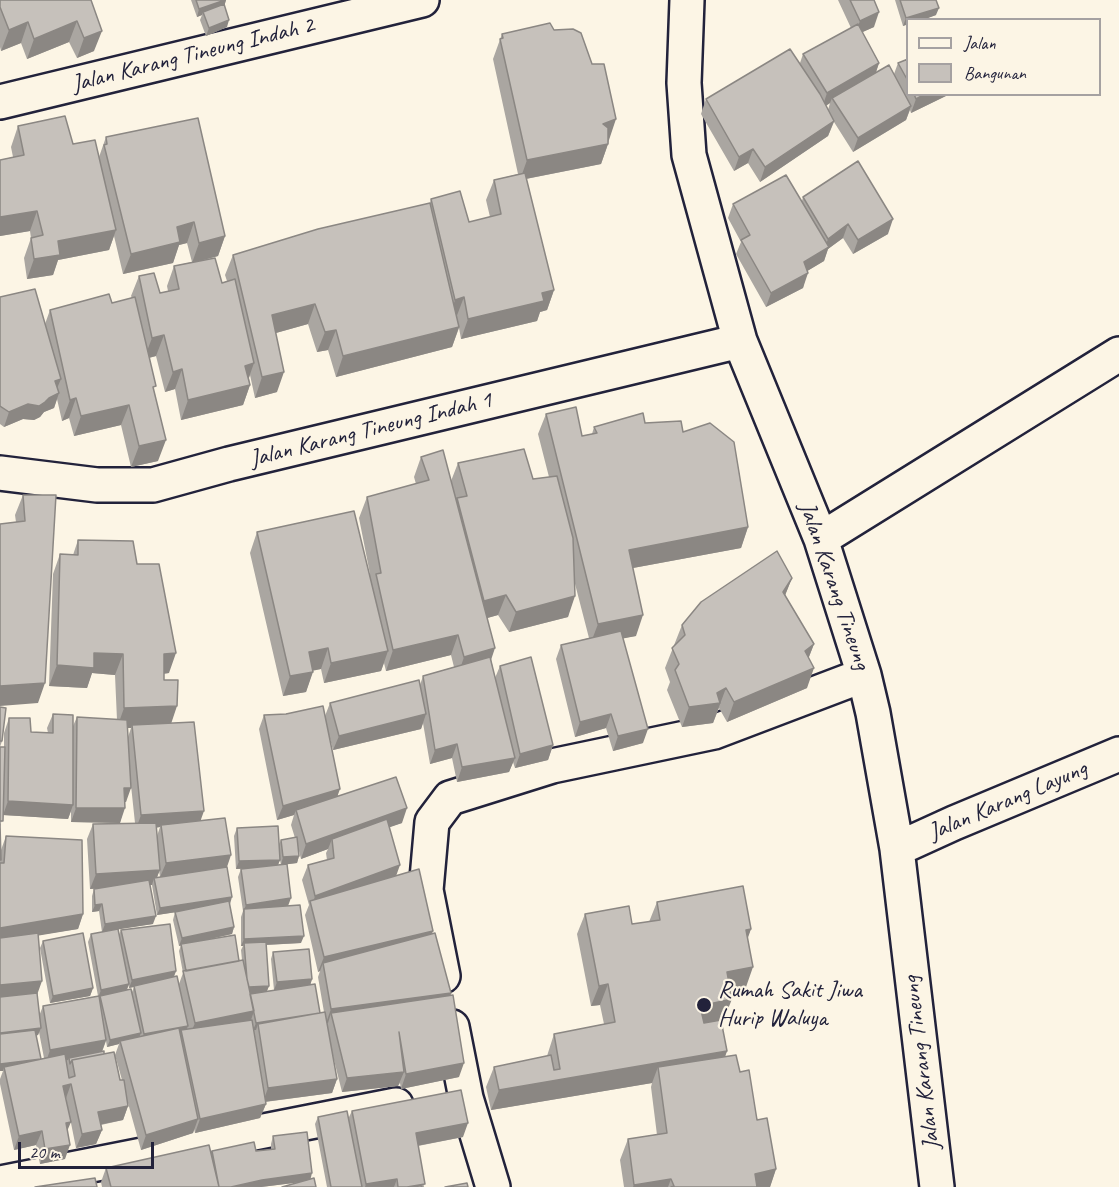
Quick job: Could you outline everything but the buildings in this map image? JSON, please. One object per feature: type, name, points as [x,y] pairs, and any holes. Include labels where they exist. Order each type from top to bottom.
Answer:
[{"type":"street","name":"Jalan Karang Tineung Indah 2","points":[[0,102],[422,0]]},
{"type":"street","name":"Jalan Karang Tineung","points":[[687,0],[684,83],[689,155],[740,341],[821,538],[864,675],[873,713],[897,849],[936,1187]]},
{"type":"street","name":"Jalan Karang Tineung Indah 1","points":[[0,473],[97,485],[153,485],[229,464],[740,341]]},
{"type":"street","points":[[821,538],[1119,354]]},
{"type":"street","points":[[493,1187],[466,1098],[426,890],[432,822],[450,798],[552,766],[714,732],[864,675]]},
{"type":"street","name":"Jalan Karang Layung","points":[[897,849],[954,822],[1119,754]]},
{"type":"street","points":[[0,1183],[446,1095],[466,1098]]},
{"type":"place","name":"Rumah Sakit Jiwa Hurip Waluya","points":[[704,1005]]}]
